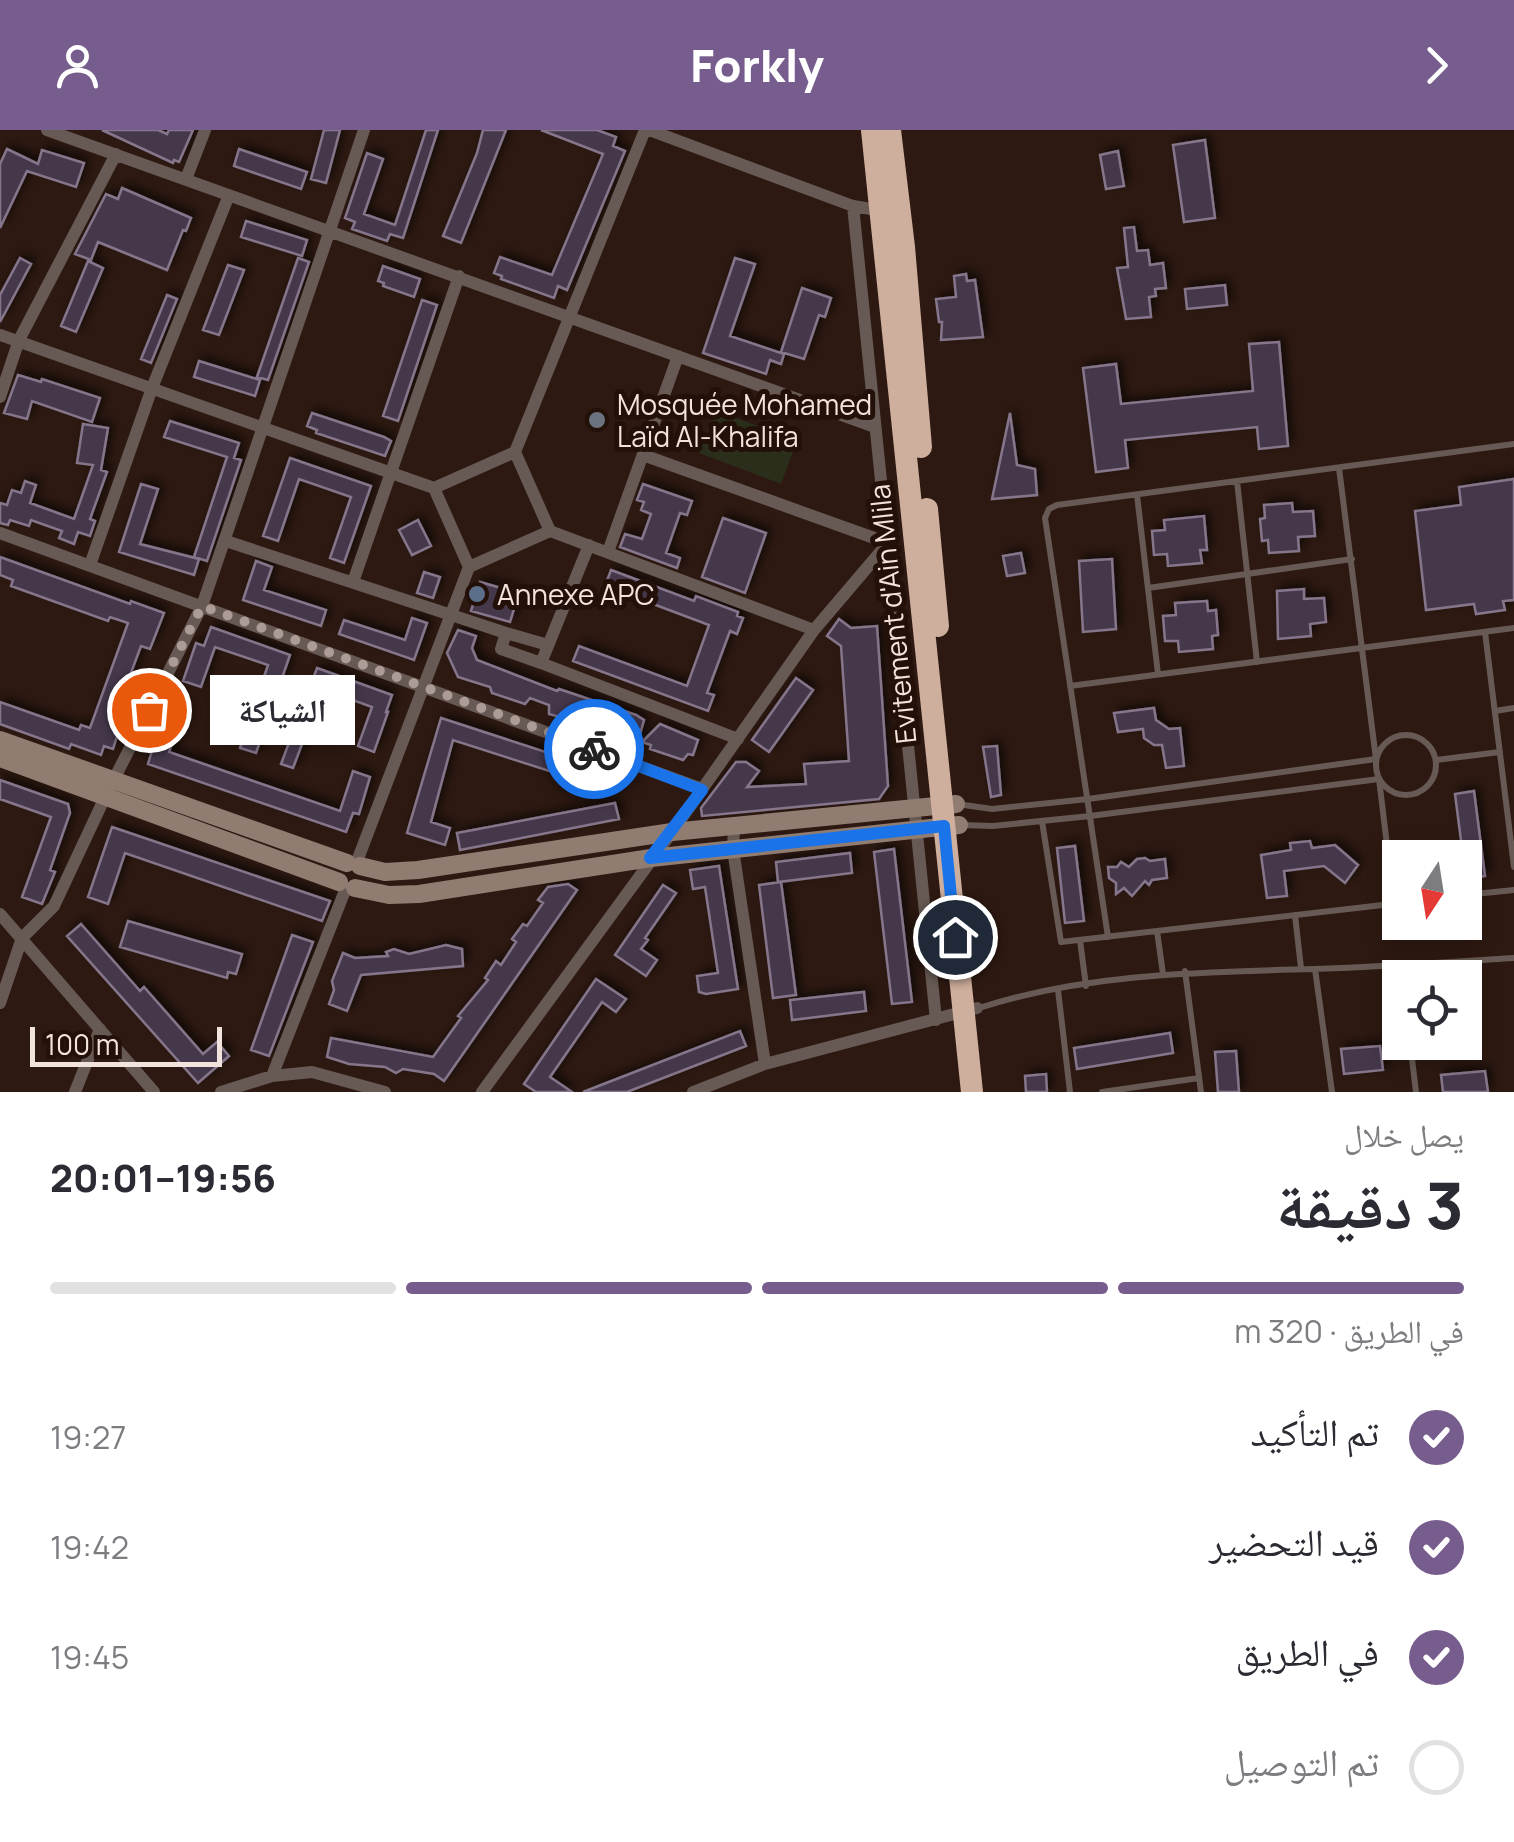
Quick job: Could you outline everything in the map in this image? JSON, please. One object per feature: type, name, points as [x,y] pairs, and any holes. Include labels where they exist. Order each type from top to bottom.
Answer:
[{"type":"highway","name":"Evitement d'Ain Mlila","points":[[872,130],[889,211],[970,1011],[972,1092]]},
{"type":"highway","name":"Evitement d'Ain Mlila","points":[[889,211],[890,130]]},
{"type":"highway","name":"Evitement d'Ain Mlila","points":[[970,1011],[987,1092]]},
{"type":"street","points":[[47,130],[875,427]]},
{"type":"street","points":[[186,179],[205,130]]},
{"type":"street","points":[[0,1004],[22,938],[54,906],[202,606],[364,130]]},
{"type":"street","points":[[0,335],[434,488],[515,452],[647,130],[854,206],[889,211]]},
{"type":"street","points":[[0,397],[19,340],[116,154]]},
{"type":"street","points":[[90,566],[152,388],[229,194]]},
{"type":"street","points":[[854,206],[936,1020]]},
{"type":"street","points":[[353,582],[459,276]]},
{"type":"street","points":[[608,552],[678,356]]},
{"type":"street","points":[[515,452],[550,531]]},
{"type":"street","points":[[642,455],[888,543]]},
{"type":"street","points":[[354,864],[469,567],[434,488]]},
{"type":"street","points":[[469,567],[550,531],[814,630]]},
{"type":"street","points":[[0,533],[702,790]]},
{"type":"street","points":[[226,541],[548,645]]},
{"type":"street","points":[[482,1092],[814,630],[888,543]]},
{"type":"street","points":[[540,663],[589,545]]},
{"type":"street","points":[[506,633],[501,650],[738,739]]},
{"type":"street","points":[[0,740],[347,886],[389,895],[419,894],[650,858],[918,829],[950,815]]},
{"type":"street","points":[[0,758],[110,787],[385,872],[672,832],[915,808],[950,815]]},
{"type":"street","points":[[734,828],[733,849],[766,1064]]},
{"type":"street","points":[[272,1076],[347,886],[364,879],[354,864]]},
{"type":"street","points":[[0,914],[154,1092]]},
{"type":"street","points":[[694,1092],[766,1064],[970,1011]]},
{"type":"street","points":[[74,1092],[100,1029]]},
{"type":"street","points":[[220,1092],[272,1076],[312,1072],[385,1092]]},
{"type":"lane","points":[[1108,937],[1045,518],[1049,509],[1514,444]]},
{"type":"lane","points":[[1339,468],[1388,840]]},
{"type":"lane","points":[[1237,481],[1257,662]]},
{"type":"lane","points":[[1137,495],[1158,674]]},
{"type":"lane","points":[[1148,588],[1352,559]]},
{"type":"lane","points":[[1070,686],[1514,628]]},
{"type":"lane","points":[[1485,632],[1514,867]]},
{"type":"lane","points":[[1495,711],[1514,708]]},
{"type":"lane","points":[[950,815],[1376,759],[1387,742],[1406,735],[1426,742],[1436,760],[1432,780],[1416,793],[1394,793],[1379,779]]},
{"type":"lane","points":[[1436,760],[1500,752]]},
{"type":"lane","points":[[950,815],[993,826],[1379,779]]},
{"type":"lane","points":[[1042,821],[1061,942],[1382,905]]},
{"type":"lane","points":[[1482,893],[1514,890]]},
{"type":"lane","points":[[1294,915],[1301,969]]},
{"type":"lane","points":[[1157,931],[1163,974]]},
{"type":"lane","points":[[1080,940],[1086,986]]},
{"type":"lane","points":[[1482,960],[1514,958]]},
{"type":"lane","points":[[970,1011],[1013,996],[1163,974],[1382,967]]},
{"type":"lane","points":[[1316,969],[1332,1092]]},
{"type":"lane","points":[[1185,972],[1201,1092]]},
{"type":"lane","points":[[1058,990],[1070,1092]]},
{"type":"lane","points":[[1412,1060],[1416,1092]]},
{"type":"lane","points":[[1102,1092],[1199,1078]]},
{"type":"green space","points":[[715,410],[797,441],[781,484],[699,453]]},
{"type":"building","points":[[102,130],[158,130],[167,134],[169,130],[193,130],[179,162],[173,163]]},
{"type":"building","points":[[324,130],[340,130],[326,183],[311,179]]},
{"type":"building","points":[[426,130],[438,130],[403,238],[390,234],[387,241],[352,229],[355,222],[345,218],[367,153],[383,159],[364,214],[395,225]]},
{"type":"building","points":[[483,130],[506,130],[461,243],[443,236]]},
{"type":"building","points":[[541,130],[597,130],[616,137],[613,146],[625,151],[567,290],[558,286],[554,298],[494,273],[500,257],[552,275],[603,154]]},
{"type":"building","points":[[1205,140],[1215,218],[1184,222],[1173,145]]},
{"type":"building","points":[[7,149],[38,164],[42,150],[84,163],[76,187],[27,171],[0,228],[0,164]]},
{"type":"building","points":[[239,149],[307,172],[301,189],[234,166]]},
{"type":"building","points":[[1118,151],[1124,186],[1106,189],[1100,155]]},
{"type":"building","points":[[122,188],[191,218],[167,270],[98,242],[91,260],[75,254],[106,194],[118,199]]},
{"type":"building","points":[[246,221],[307,240],[302,256],[241,237]]},
{"type":"building","points":[[1134,227],[1137,251],[1148,250],[1150,265],[1163,263],[1166,288],[1155,289],[1156,296],[1149,297],[1151,317],[1126,319],[1117,268],[1128,267],[1124,228]]},
{"type":"building","points":[[20,258],[31,264],[0,322],[0,295]]},
{"type":"building","points":[[298,258],[309,262],[268,380],[257,377]]},
{"type":"building","points":[[735,258],[755,264],[730,336],[784,354],[781,364],[770,360],[766,374],[703,353]]},
{"type":"building","points":[[88,261],[103,268],[76,332],[61,326]]},
{"type":"building","points":[[228,265],[244,270],[219,335],[203,330]]},
{"type":"building","points":[[383,266],[420,279],[414,297],[378,281]]},
{"type":"building","points":[[966,274],[967,281],[975,280],[983,337],[941,340],[942,322],[936,299],[956,297],[954,276]]},
{"type":"building","points":[[1225,285],[1227,305],[1187,309],[1185,289]]},
{"type":"building","points":[[802,288],[831,298],[825,317],[819,315],[804,359],[781,352]]},
{"type":"building","points":[[167,295],[177,299],[151,363],[141,359]]},
{"type":"building","points":[[422,300],[437,305],[398,421],[383,416]]},
{"type":"building","points":[[1279,342],[1288,446],[1259,449],[1257,427],[1125,440],[1128,468],[1096,472],[1083,368],[1116,364],[1121,404],[1253,391],[1249,344]]},
{"type":"building","points":[[199,361],[260,380],[255,396],[194,377]]},
{"type":"building","points":[[18,375],[100,398],[92,422],[32,401],[27,419],[4,413]]},
{"type":"building","points":[[312,413],[391,441],[385,456],[316,433],[307,426]]},
{"type":"building","points":[[1010,413],[1017,465],[1035,469],[1037,495],[992,499]]},
{"type":"building","points":[[170,421],[239,443],[234,458],[241,460],[207,561],[194,557],[227,457],[164,437]]},
{"type":"building","points":[[83,424],[108,428],[101,470],[107,472],[90,519],[95,521],[90,536],[78,532],[74,544],[59,538],[62,531],[31,520],[29,526],[10,520],[8,525],[0,523],[0,503],[7,505],[12,490],[21,493],[25,481],[36,485],[30,503],[74,519],[93,465],[77,463]]},
{"type":"building","points":[[290,458],[371,486],[344,563],[330,558],[351,497],[299,479],[278,541],[263,536]]},
{"type":"building","points":[[1514,479],[1514,600],[1503,601],[1505,610],[1476,614],[1474,604],[1426,610],[1415,511],[1461,505],[1459,487]]},
{"type":"building","points":[[141,484],[158,489],[140,544],[199,559],[194,575],[119,552]]},
{"type":"building","points":[[643,484],[692,501],[687,515],[680,513],[666,553],[680,558],[677,568],[620,547],[625,534],[642,539],[651,514],[641,510],[644,502],[637,500]]},
{"type":"building","points":[[1292,503],[1293,512],[1313,511],[1315,536],[1298,537],[1299,551],[1269,553],[1268,540],[1262,541],[1260,519],[1265,518],[1264,505]]},
{"type":"building","points":[[1204,516],[1207,550],[1200,550],[1202,563],[1168,566],[1167,554],[1154,555],[1152,531],[1165,530],[1164,520]]},
{"type":"building","points":[[723,518],[766,533],[745,593],[702,577]]},
{"type":"building","points":[[418,520],[431,546],[412,555],[399,530]]},
{"type":"building","points":[[1021,553],[1025,573],[1007,576],[1003,556]]},
{"type":"building","points":[[0,557],[164,613],[150,649],[141,646],[114,718],[122,721],[113,749],[104,746],[101,755],[71,744],[69,749],[0,724],[0,702],[79,730],[81,725],[90,728],[128,623],[110,617],[108,621],[11,586],[13,580],[0,575]]},
{"type":"building","points":[[1112,559],[1116,629],[1083,632],[1079,561]]},
{"type":"building","points":[[256,561],[272,567],[264,590],[326,610],[321,626],[243,600]]},
{"type":"building","points":[[611,570],[694,601],[696,596],[738,612],[737,616],[743,618],[737,634],[730,631],[707,693],[714,695],[708,711],[573,661],[579,646],[687,686],[709,625],[605,586]]},
{"type":"building","points":[[424,572],[440,577],[433,598],[417,593]]},
{"type":"building","points":[[480,582],[519,593],[510,622],[471,611]]},
{"type":"building","points":[[1304,589],[1304,599],[1324,598],[1326,622],[1310,624],[1311,636],[1278,639],[1277,591]]},
{"type":"building","points":[[1207,601],[1208,611],[1216,610],[1218,635],[1212,636],[1213,649],[1179,652],[1178,641],[1165,641],[1163,616],[1176,615],[1175,603]]},
{"type":"building","points":[[412,618],[427,623],[414,660],[339,634],[344,620],[405,640]]},
{"type":"building","points":[[839,619],[851,628],[877,626],[888,786],[879,799],[702,816],[701,808],[736,762],[746,762],[759,771],[747,787],[806,784],[804,764],[849,761],[841,646],[827,636]]},
{"type":"building","points":[[211,627],[290,655],[256,753],[240,748],[268,665],[215,647],[201,687],[183,681],[196,643],[204,646]]},
{"type":"building","points":[[458,630],[476,636],[472,648],[477,660],[557,691],[636,715],[644,720],[638,741],[574,727],[575,721],[549,714],[549,705],[530,698],[525,704],[458,677],[447,653]]},
{"type":"building","points":[[317,668],[392,695],[388,712],[374,752],[358,746],[372,707],[323,689],[293,768],[281,764]]},
{"type":"building","points":[[796,678],[813,690],[769,752],[752,740]]},
{"type":"building","points":[[165,707],[182,713],[169,752],[340,811],[353,771],[370,777],[359,814],[353,813],[346,832],[148,764]]},
{"type":"building","points":[[1154,708],[1156,720],[1169,729],[1180,728],[1184,766],[1166,768],[1162,745],[1144,738],[1143,729],[1118,732],[1114,713]]},
{"type":"building","points":[[441,718],[604,771],[599,787],[453,740],[431,822],[450,828],[445,845],[407,833]]},
{"type":"building","points":[[660,724],[698,740],[693,755],[688,754],[683,760],[650,749],[651,745],[642,742]]},
{"type":"building","points":[[997,746],[1001,795],[991,797],[983,747]]},
{"type":"building","points":[[0,780],[68,804],[70,813],[50,870],[55,872],[42,904],[22,897],[51,817],[0,799]]},
{"type":"building","points":[[1474,791],[1480,840],[1461,840],[1455,794]]},
{"type":"building","points":[[615,803],[619,819],[460,850],[457,833]]},
{"type":"building","points":[[112,827],[330,901],[322,921],[125,853],[108,904],[88,897]]},
{"type":"building","points":[[1310,841],[1312,848],[1335,845],[1358,865],[1345,883],[1324,866],[1284,871],[1287,896],[1267,898],[1261,855],[1291,850],[1290,843]]},
{"type":"building","points":[[1075,846],[1084,921],[1065,923],[1057,848]]},
{"type":"building","points":[[894,849],[912,1002],[892,1004],[874,852]]},
{"type":"building","points":[[850,853],[852,873],[778,882],[776,862]]},
{"type":"building","points":[[1137,859],[1165,859],[1167,878],[1152,880],[1149,885],[1145,881],[1132,896],[1124,888],[1116,894],[1116,883],[1109,878],[1108,867],[1117,867],[1121,862],[1129,867]]},
{"type":"building","points":[[719,866],[738,989],[706,994],[699,992],[697,976],[718,973],[705,887],[693,889],[690,870]]},
{"type":"building","points":[[781,882],[796,995],[773,998],[759,885]]},
{"type":"building","points":[[568,884],[577,890],[444,1081],[434,1074],[403,1069],[396,1073],[385,1067],[349,1064],[327,1057],[331,1038],[433,1057],[461,1018],[458,1016],[488,980],[485,978],[496,961],[501,965],[516,942],[512,939],[543,903],[538,900],[548,887]]},
{"type":"building","points":[[663,885],[676,893],[641,949],[657,960],[646,976],[615,955]]},
{"type":"building","points":[[128,921],[242,954],[236,974],[228,972],[227,978],[120,947]]},
{"type":"building","points":[[81,924],[203,1054],[217,1042],[229,1056],[198,1083],[67,936]]},
{"type":"building","points":[[292,935],[313,942],[269,1056],[251,1050]]},
{"type":"building","points":[[446,945],[462,949],[463,966],[361,975],[347,1011],[329,1004],[334,990],[332,981],[343,953],[355,958],[388,956],[386,952],[394,949],[409,954]]},
{"type":"building","points":[[596,979],[626,999],[616,1012],[602,1002],[550,1077],[572,1092],[536,1092],[524,1084]]},
{"type":"building","points":[[864,992],[866,1011],[792,1020],[790,1000]]},
{"type":"building","points":[[740,1031],[746,1046],[627,1092],[583,1092]]},
{"type":"building","points":[[1170,1033],[1173,1053],[1077,1069],[1074,1048]]},
{"type":"building","points":[[1380,1046],[1383,1070],[1344,1074],[1341,1049]]},
{"type":"building","points":[[1236,1051],[1239,1092],[1218,1092],[1215,1052]]},
{"type":"building","points":[[1485,1071],[1488,1092],[1443,1092],[1441,1075]]},
{"type":"building","points":[[1046,1074],[1047,1092],[1026,1092],[1025,1076]]},
{"type":"way so far","points":[[149,710],[202,606],[594,749]]},
{"type":"place","name":"Mosquée Mohamed Laïd Al-Khalifa","points":[[597,420]]},
{"type":"place","name":"Annexe APC","points":[[477,594]]},
{"type":"place","name":"الشياكة","points":[[149,710]]},
{"type":"route","points":[[594,749],[702,790],[650,858],[944,826],[955,937]]}]
